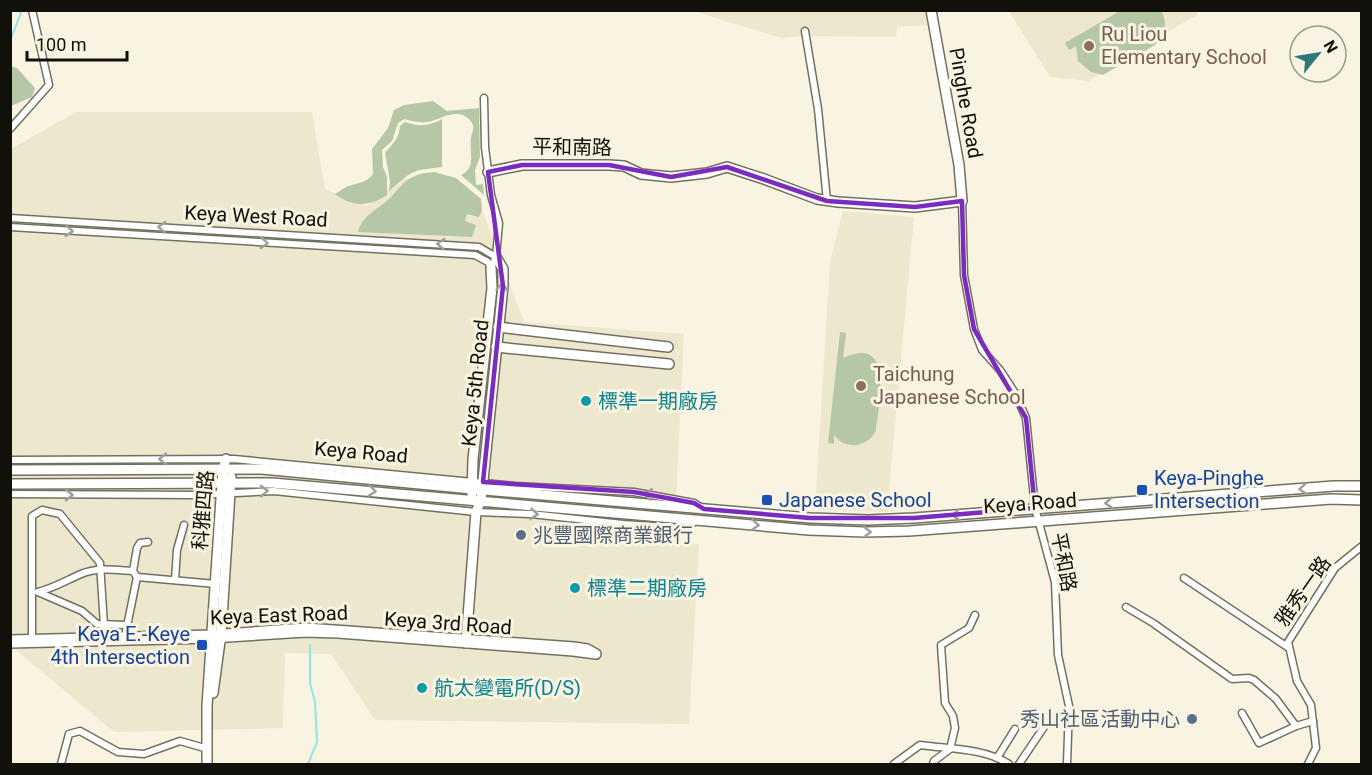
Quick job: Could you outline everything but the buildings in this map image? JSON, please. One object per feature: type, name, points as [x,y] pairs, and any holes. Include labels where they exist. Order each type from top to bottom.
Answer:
[{"type":"street","points":[[10,129],[49,85],[32,10]]},
{"type":"street","name":"Pinghe Road","points":[[931,10],[959,165],[962,201]]},
{"type":"street","points":[[805,31],[818,109],[827,201]]},
{"type":"street","points":[[484,98],[485,147],[491,195],[499,224],[496,258],[491,268]]},
{"type":"street","name":"平和南路","points":[[488,172],[522,165],[609,165],[624,166],[641,174],[671,177],[707,173],[727,167],[827,201],[915,207],[962,201]]},
{"type":"street","name":"平和路","points":[[962,201],[964,275],[974,329],[982,350],[1016,393],[1026,418],[1035,508],[1055,582],[1058,655],[1069,706],[1067,765]]},
{"type":"street","name":"Keya West Road","points":[[10,218],[479,247],[496,258]]},
{"type":"street","name":"Keya West Road","points":[[10,227],[475,255],[488,262],[491,268]]},
{"type":"street","name":"Keya 5th Road","points":[[466,641],[477,490],[503,286],[502,269],[496,258]]},
{"type":"street","name":"Keya 5th Road","points":[[477,490],[473,459],[492,288],[491,268]]},
{"type":"street","points":[[498,327],[668,347]]},
{"type":"street","points":[[496,347],[669,364]]},
{"type":"street","name":"Keya Road","points":[[10,460],[226,459],[701,520],[809,530],[865,532],[909,531],[1331,499],[1362,500]]},
{"type":"street","name":"科雅四路","points":[[207,765],[227,487],[226,459]]},
{"type":"street","name":"Keya Road","points":[[10,470],[262,469],[477,490],[810,518],[868,520],[914,519],[1035,508],[1334,486],[1362,486]]},
{"type":"street","name":"Keya Road","points":[[10,494],[195,495],[227,487],[272,483],[477,490]]},
{"type":"street","name":"Keya Road","points":[[10,484],[227,487],[476,512],[531,514],[680,528],[701,520]]},
{"type":"street","name":"科雅四路","points":[[216,636],[216,584],[227,487]]},
{"type":"street","points":[[32,638],[35,591],[32,516],[42,510],[60,514],[100,563],[104,626]]},
{"type":"street","points":[[175,580],[177,550],[184,525]]},
{"type":"street","points":[[124,636],[135,574],[137,548],[140,543],[148,542]]},
{"type":"street","name":"雅秀一路","points":[[1308,765],[1316,748],[1311,705],[1297,681],[1288,642],[1335,568],[1362,546]]},
{"type":"street","points":[[35,591],[53,589],[83,573],[101,569],[216,584]]},
{"type":"street","points":[[1184,578],[1289,649]]},
{"type":"street","points":[[35,591],[82,611],[97,624],[127,625]]},
{"type":"street","points":[[1126,607],[1153,623],[1232,679],[1250,678],[1254,680],[1276,699],[1296,726]]},
{"type":"street","points":[[933,765],[934,761],[950,749],[955,728],[953,716],[945,703],[941,645],[969,628],[975,615]]},
{"type":"street","name":"Keya 3rd Road","points":[[216,636],[305,632],[338,633],[574,647],[587,649],[596,654],[466,641]]},
{"type":"street","name":"Keya East Road","points":[[10,642],[32,638],[216,636]]},
{"type":"street","name":"Keya East Road","points":[[10,642],[216,636]]},
{"type":"street","points":[[1242,713],[1259,743],[1313,721]]},
{"type":"street","points":[[1019,765],[1044,727]]},
{"type":"street","points":[[1000,761],[1015,729]]},
{"type":"street","points":[[61,765],[69,734],[80,731],[117,752],[144,754],[180,741],[208,749]]},
{"type":"street","points":[[894,765],[920,745],[976,751],[1009,765]]},
{"type":"highlighted area","points":[[522,165],[609,165],[671,177],[727,167],[827,201],[915,207],[962,201],[964,275],[974,329],[1026,418],[1035,508],[914,518],[810,518],[704,509],[694,503],[634,492],[483,482],[503,286],[488,172]]},
{"type":"shaded area","name":"Ru Liou Elementary School","points":[[1195,10],[1198,14],[1089,81],[1050,77],[1009,11]]},
{"type":"shaded area","points":[[693,11],[925,11],[927,25],[897,27],[896,37],[800,36],[781,38]]},
{"type":"shaded area","points":[[76,112],[312,112],[325,189],[367,206],[401,179],[439,177],[482,210],[524,322],[684,334],[674,541],[699,544],[689,724],[375,720],[331,654],[285,653],[283,728],[114,732],[11,646],[11,149]]},
{"type":"shaded area","name":"Taichung Japanese School","points":[[843,211],[914,217],[887,512],[815,509],[830,262]]},
{"type":"green space","points":[[1120,11],[1161,11],[1165,23],[1163,35],[1153,46],[1103,75],[1091,72],[1078,61],[1076,46],[1069,50],[1065,43]]},
{"type":"green space","points":[[11,66],[17,68],[35,88],[32,97],[11,106]]},
{"type":"green space","points":[[433,101],[447,111],[479,108],[480,157],[475,170],[476,185],[483,184],[484,195],[461,175],[471,164],[473,127],[467,118],[458,114],[427,122],[404,119],[398,123],[392,141],[382,150],[383,167],[387,177],[387,195],[381,199],[361,204],[347,201],[335,194],[371,177],[373,174],[372,149],[388,128],[394,110],[404,105]]},
{"type":"green space","points":[[442,119],[442,167],[412,173],[389,191],[390,181],[385,153],[397,138],[400,126],[405,122],[424,125]]},
{"type":"green space","points":[[434,172],[456,178],[481,199],[482,210],[479,217],[467,214],[465,221],[476,225],[472,237],[358,232],[363,221],[408,180],[420,174]]},
{"type":"green space","points":[[840,332],[846,333],[843,358],[859,353],[871,355],[877,363],[880,375],[881,390],[876,431],[862,444],[850,445],[834,435],[834,444],[828,443]]},
{"type":"waterway","points":[[10,41],[22,10]]},
{"type":"waterway","points":[[308,764],[317,742],[315,702],[310,683],[310,645]]},
{"type":"place","name":"Ru Liou Elementary School","points":[[1089,46]]},
{"type":"place","name":"Taichung Japanese School","points":[[861,386]]},
{"type":"place","name":"標準一期廠房","points":[[586,401]]},
{"type":"place","name":"Keya-Pinghe Intersection","points":[[1142,490]]},
{"type":"place","name":"Japanese School","points":[[767,500]]},
{"type":"place","name":"兆豐國際商業銀行","points":[[521,535]]},
{"type":"place","name":"標準二期廠房","points":[[575,588]]},
{"type":"place","name":"Keya E.-Keye 4th Intersection","points":[[202,645]]},
{"type":"place","name":"航太變電所(D/S)","points":[[422,688]]},
{"type":"place","name":"秀山社區活動中心","points":[[1192,719]]}]
